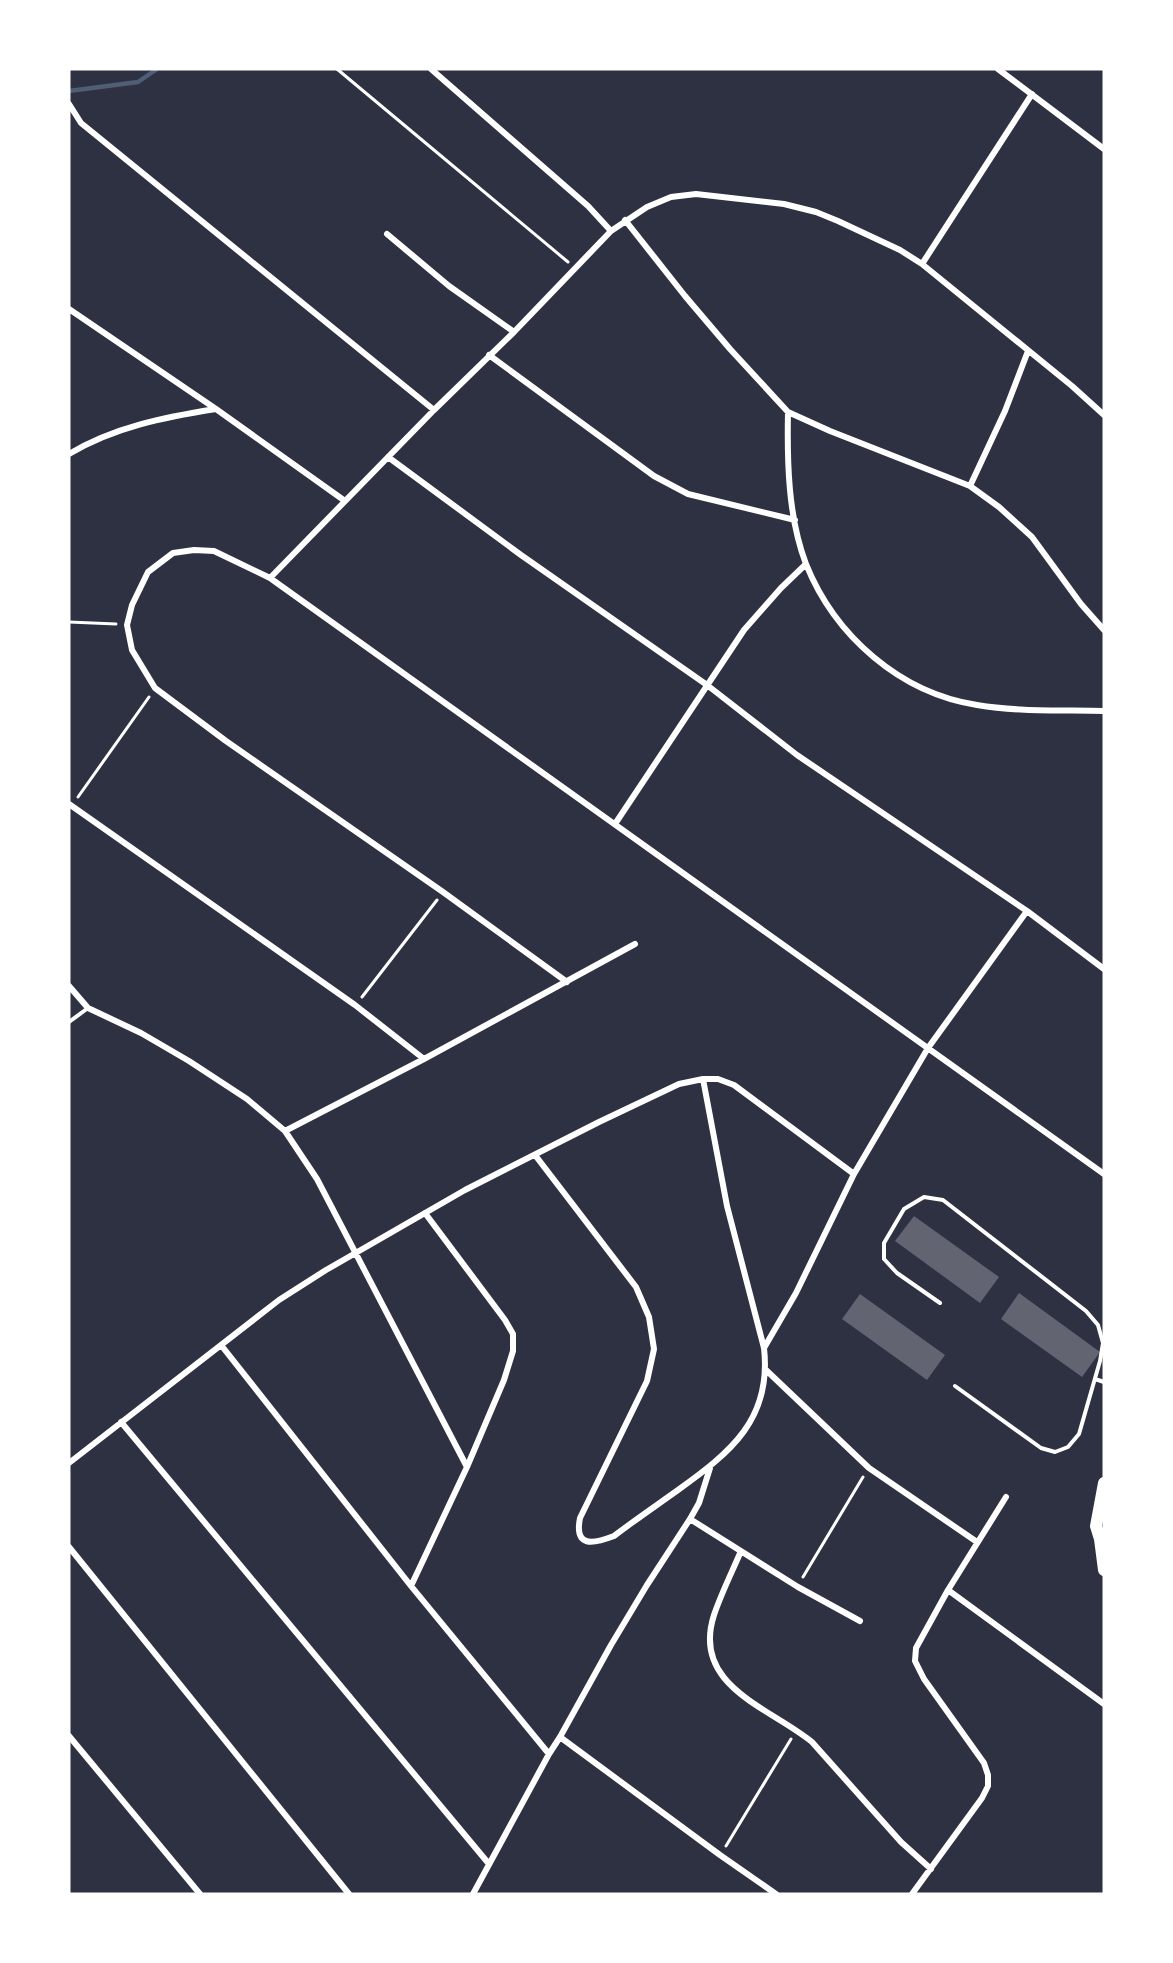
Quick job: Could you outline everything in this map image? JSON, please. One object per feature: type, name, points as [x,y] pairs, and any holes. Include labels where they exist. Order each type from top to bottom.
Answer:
[{"type":"main road","points":[[1104,1483],[1096,1526],[1102,1535],[1104,1570]]},
{"type":"street","points":[[431,69],[579,198],[611,231]]},
{"type":"street","points":[[998,69],[1104,149]]},
{"type":"street","points":[[922,264],[1032,94]]},
{"type":"street","points":[[69,104],[81,123],[434,410]]},
{"type":"street","points":[[270,578],[611,231],[647,207],[671,197],[696,194],[760,199],[816,212],[900,250],[922,264],[1072,386],[1104,415]]},
{"type":"street","points":[[625,220],[685,296],[788,412],[970,486],[999,507],[1032,537],[1081,604],[1104,630]]},
{"type":"street","points":[[387,234],[449,286],[514,332]]},
{"type":"street","points":[[69,309],[216,409],[345,501]]},
{"type":"street","points":[[970,486],[1005,411],[1028,351]]},
{"type":"street","points":[[489,355],[654,476],[688,494],[795,520]]},
{"type":"street","points":[[69,454],[89,441],[120,430],[165,417],[216,409]]},
{"type":"street","points":[[788,412],[788,457],[795,520],[806,564],[832,612],[856,643],[892,672],[934,694],[977,705],[1030,710],[1104,711]]},
{"type":"street","points":[[388,457],[560,583],[708,685],[797,755],[1027,910],[1104,969]]},
{"type":"street","points":[[567,982],[443,892],[226,741],[155,688],[132,650],[127,625],[132,604],[148,572],[173,553],[194,550],[214,551],[270,578],[1104,1174]]},
{"type":"street","points":[[615,824],[744,630],[806,564]]},
{"type":"street","points":[[70,805],[355,1005],[424,1059]]},
{"type":"street","points":[[764,1348],[796,1293],[854,1173],[928,1048],[1027,910]]},
{"type":"street","points":[[285,1131],[424,1059],[635,944]]},
{"type":"street","points":[[69,986],[88,1008],[141,1033],[189,1060],[247,1099],[285,1131],[317,1179],[467,1467]]},
{"type":"street","points":[[69,1463],[279,1300],[465,1190],[679,1084],[703,1079],[718,1079],[734,1085],[854,1173]]},
{"type":"street","points":[[535,1155],[636,1287],[649,1317],[654,1349],[647,1381],[580,1518],[578,1530],[584,1541],[590,1543],[614,1536],[710,1467],[743,1435],[755,1415],[762,1396],[766,1370],[764,1348],[727,1206],[703,1079]]},
{"type":"street","points":[[411,1586],[467,1467],[504,1380],[513,1351],[513,1334],[505,1320],[425,1214]]},
{"type":"street","points":[[221,1345],[411,1586],[549,1754]]},
{"type":"street","points":[[766,1370],[869,1468],[977,1542]]},
{"type":"street","points":[[121,1422],[489,1864]]},
{"type":"street","points":[[473,1894],[611,1646],[699,1503],[710,1467]]},
{"type":"street","points":[[912,1894],[982,1798],[988,1786],[988,1775],[984,1763],[924,1679],[915,1661],[916,1648],[948,1590],[1006,1497]]},
{"type":"street","points":[[690,1519],[798,1587],[860,1621]]},
{"type":"street","points":[[69,1547],[349,1894]]},
{"type":"street","points":[[741,1551],[713,1616],[709,1639],[710,1654],[714,1665],[726,1682],[754,1703],[797,1729],[829,1758],[901,1842],[931,1869]]},
{"type":"street","points":[[948,1590],[1104,1704]]},
{"type":"street","points":[[69,1736],[200,1894]]},
{"type":"street","points":[[560,1737],[776,1894]]},
{"type":"lane","points":[[69,1022],[88,1008]]},
{"type":"lane","points":[[940,1303],[897,1273],[884,1259],[884,1243],[904,1209],[924,1197],[943,1200],[1086,1311],[1098,1325],[1103,1343],[1079,1434],[1068,1447],[1055,1452],[1041,1448],[955,1386]]},
{"type":"lane","points":[[1095,1379],[1104,1382]]},
{"type":"path","points":[[337,69],[576,269]]},
{"type":"path","points":[[69,622],[127,625]]},
{"type":"path","points":[[70,805],[155,688]]},
{"type":"path","points":[[355,1005],[443,892]]},
{"type":"path","points":[[798,1587],[869,1468]]},
{"type":"path","points":[[720,1855],[797,1729]]},
{"type":"building","points":[[914,1216],[999,1277],[980,1303],[895,1241]]},
{"type":"building","points":[[1019,1293],[1100,1352],[1082,1377],[1001,1319]]},
{"type":"building","points":[[860,1294],[945,1355],[927,1380],[842,1319]]},
{"type":"waterway","points":[[69,91],[138,82],[157,69]]}]
